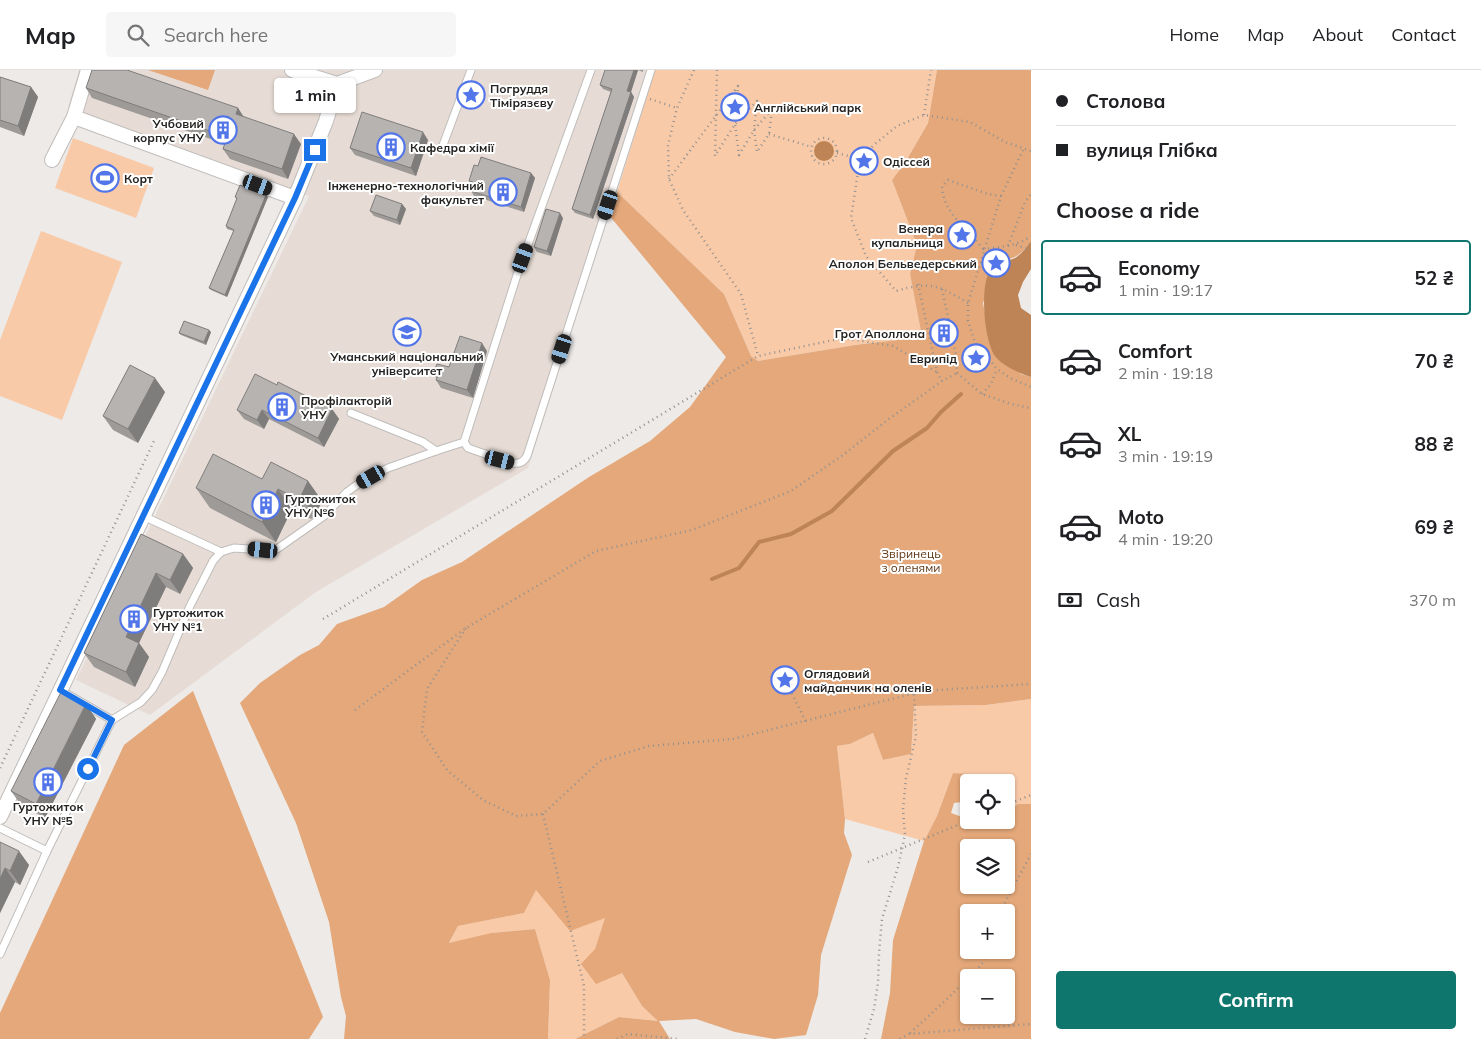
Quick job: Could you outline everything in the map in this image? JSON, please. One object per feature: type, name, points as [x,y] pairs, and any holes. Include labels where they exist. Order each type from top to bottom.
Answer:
[{"type":"street","points":[[52,160],[74,117],[88,70]]},
{"type":"street","points":[[292,70],[337,84],[375,70]]},
{"type":"street","points":[[0,817],[295,198],[326,121],[337,84]]},
{"type":"street","points":[[74,117],[295,198]]},
{"type":"lane","points":[[443,145],[471,70]]},
{"type":"lane","points":[[464,442],[517,275],[591,70]]},
{"type":"lane","points":[[464,442],[468,448],[511,463],[518,464],[524,462],[651,70]]},
{"type":"lane","points":[[351,413],[414,438],[436,451]]},
{"type":"lane","points":[[0,954],[47,851],[112,720],[141,702],[152,690],[162,672],[190,606],[213,561],[221,552],[234,548],[277,549],[324,516],[347,492],[358,484],[388,468],[464,442]]},
{"type":"lane","points":[[143,516],[221,552]]},
{"type":"lane","points":[[60,690],[112,720]]},
{"type":"lane","points":[[0,828],[47,851]]},
{"type":"path","points":[[694,70],[677,108],[668,145],[669,179],[683,210],[740,294],[758,356]]},
{"type":"path","points":[[669,179],[716,114],[738,86],[735,124],[739,155],[754,130],[772,109],[769,134],[757,152],[754,130],[757,101],[735,124],[715,156],[716,114],[716,70]]},
{"type":"path","points":[[924,115],[931,70]]},
{"type":"path","points":[[642,96],[677,108]]},
{"type":"path","points":[[968,303],[942,288],[918,284],[896,291],[866,256],[851,218],[860,159],[897,126],[924,115],[970,122],[1005,142],[1031,151]]},
{"type":"path","points":[[769,134],[812,147]]},
{"type":"path","points":[[820,139],[829,139],[836,144],[837,153],[832,161],[823,164],[814,160],[811,154],[815,142],[820,139]]},
{"type":"path","points":[[1024,150],[1001,196],[983,249],[968,303],[968,321],[975,342],[997,369],[1010,378],[1031,387]]},
{"type":"path","points":[[837,153],[860,159]]},
{"type":"path","points":[[983,249],[954,217],[942,197],[942,186],[948,180],[988,194],[1001,196]]},
{"type":"path","points":[[1008,246],[1025,202],[1031,194]]},
{"type":"path","points":[[983,249],[1015,245],[1031,236]]},
{"type":"path","points":[[1015,245],[1030,249]]},
{"type":"path","points":[[918,284],[937,372],[942,381]]},
{"type":"path","points":[[942,288],[956,354],[957,373],[982,394],[1011,404],[1031,408]]},
{"type":"path","points":[[946,332],[951,332]]},
{"type":"path","points":[[323,619],[758,356],[843,338],[893,346],[937,372]]},
{"type":"path","points":[[982,394],[991,384],[997,369]]},
{"type":"path","points":[[355,710],[466,628],[596,550],[692,530],[791,491],[843,455],[942,381],[957,373]]},
{"type":"path","points":[[0,768],[154,441]]},
{"type":"path","points":[[466,628],[428,689],[422,732],[447,770],[483,800],[516,816],[543,814],[600,761],[649,746],[732,739],[806,722],[923,691],[1031,684]]},
{"type":"path","points":[[785,680],[806,722]]},
{"type":"path","points":[[865,1039],[874,1009],[878,983],[878,953],[882,919],[898,867],[905,835],[903,810],[906,778],[916,736],[914,694]]},
{"type":"path","points":[[1015,801],[1031,795]]},
{"type":"path","points":[[543,814],[584,986],[584,1039]]},
{"type":"path","points":[[868,862],[960,824]]},
{"type":"path","points":[[1004,904],[1031,854]]},
{"type":"path","points":[[900,1039],[909,1034],[945,1001],[982,964],[984,959]]},
{"type":"path","points":[[909,1034],[1031,1024]]},
{"type":"path","points":[[617,1039],[628,1034],[677,1039]]},
{"type":"shaded area","name":"Уманський національний університет","points":[[79,70],[653,70],[528,468],[316,592],[150,715],[76,680],[309,196],[68,107]]},
{"type":"shaded area","points":[[655,70],[937,70],[928,123],[906,161],[892,180],[917,245],[910,274],[922,337],[855,345],[758,361],[751,356],[724,294],[617,192]]},
{"type":"shaded area","name":"Корт","points":[[73,138],[154,168],[136,218],[55,188]]},
{"type":"shaded area","points":[[824,141],[831,144],[834,151],[831,158],[824,161],[817,158],[814,151],[817,144]]},
{"type":"shaded area","points":[[41,231],[122,262],[62,420],[0,396],[0,340]]},
{"type":"shaded area","points":[[1031,241],[1031,269],[1018,295],[1021,308],[1031,315],[1031,377],[1012,369],[995,356],[988,338],[984,299],[987,276],[993,266],[1017,256]]},
{"type":"shaded area","points":[[1031,699],[1031,804],[1018,804],[1015,806],[1015,774],[953,773],[937,816],[924,841],[845,819],[837,746],[850,744],[873,733],[883,760],[911,754],[914,706],[986,705]]},
{"type":"shaded area","points":[[536,889],[606,917],[595,949],[622,973],[642,1006],[659,1021],[619,1017],[575,1039],[548,1039],[550,980],[535,929],[491,933],[449,944],[458,926],[524,913]]},
{"type":"green space","points":[[148,70],[215,70],[208,90]]},
{"type":"green space","name":"Звіринець з оленями","points":[[937,70],[1031,70],[1031,241],[1018,255],[1001,261],[983,303],[986,319],[1021,374],[1031,377],[1031,699],[986,705],[914,706],[911,754],[883,760],[873,733],[850,744],[837,746],[845,819],[844,833],[852,855],[821,955],[818,995],[806,1035],[774,1039],[735,1032],[696,1019],[659,1021],[670,1039],[575,1039],[619,1017],[658,1021],[642,1006],[622,973],[596,984],[581,964],[595,949],[605,918],[570,931],[536,890],[524,913],[458,926],[449,943],[491,933],[535,929],[550,980],[548,1039],[344,1039],[346,1016],[341,997],[329,922],[296,823],[240,703],[260,683],[300,655],[319,645],[337,624],[384,607],[422,580],[462,562],[589,477],[650,441],[690,407],[726,357],[608,214],[617,192],[724,294],[751,356],[758,361],[855,345],[922,337],[910,274],[917,245],[892,180],[906,161],[928,123]]},
{"type":"green space","points":[[193,691],[323,1017],[309,1039],[0,1039],[0,1013],[124,745]]},
{"type":"green space","points":[[953,773],[968,774],[960,774],[960,802],[954,803],[951,813],[960,816],[960,829],[1015,829],[1015,806],[1018,804],[1031,804],[1031,1039],[881,1039],[890,993],[893,940],[924,841],[937,816]]},
{"type":"building","name":"Учбовий корпус УНУ","points":[[92,70],[127,70],[238,108],[236,114],[294,134],[282,169],[223,149],[227,137],[86,88]]},
{"type":"building","points":[[605,70],[634,70],[627,91],[631,92],[590,215],[572,209],[612,89],[600,85]]},
{"type":"building","points":[[0,77],[31,87],[18,126],[0,120]]},
{"type":"building","name":"Кафедра хімії","points":[[362,112],[423,132],[411,168],[350,148]]},
{"type":"building","name":"Інженерно-технологічний факультет","points":[[481,157],[531,173],[521,207],[471,191],[473,182],[469,181],[474,165],[478,166]]},
{"type":"building","points":[[240,185],[266,195],[225,295],[209,288],[234,230],[226,226]]},
{"type":"building","points":[[376,195],[402,204],[397,220],[370,211]]},
{"type":"building","points":[[546,209],[560,213],[547,251],[534,247]]},
{"type":"building","points":[[184,321],[209,330],[204,342],[179,333]]},
{"type":"building","points":[[460,336],[482,343],[467,390],[436,380],[438,376],[433,374],[437,364],[449,367]]},
{"type":"building","points":[[130,365],[155,378],[128,429],[103,416]]},
{"type":"building","name":"Профілакторій УНУ","points":[[255,374],[277,385],[278,382],[332,409],[318,438],[262,410],[257,420],[237,410]]},
{"type":"building","points":[[213,454],[262,479],[271,462],[308,481],[301,496],[297,499],[278,489],[262,522],[196,488]]},
{"type":"building","points":[[141,534],[183,554],[170,580],[156,573],[126,637],[139,643],[126,672],[84,653]]},
{"type":"building","points":[[61,692],[86,704],[36,804],[11,791]]},
{"type":"building","points":[[0,842],[19,851],[10,871],[5,868],[0,879]]},
{"type":"waterway","points":[[712,579],[739,568],[759,542],[791,534],[832,511],[893,451],[927,428],[961,394]]},
{"type":"place","name":"Погруддя Тімірязєву","points":[[471,95]]},
{"type":"place","name":"Англійський парк","points":[[735,107]]},
{"type":"place","name":"Учбовий корпус УНУ","points":[[223,130]]},
{"type":"place","name":"Кафедра хімії","points":[[391,147]]},
{"type":"place","name":"Одіссей","points":[[864,161]]},
{"type":"place","name":"Корт","points":[[105,178]]},
{"type":"place","name":"Інженерно-технологічний факультет","points":[[503,192]]},
{"type":"place","name":"Венера купальниця","points":[[962,235]]},
{"type":"place","name":"Аполон Бельведерський","points":[[996,263]]},
{"type":"place","name":"Уманський національний університет","points":[[407,332]]},
{"type":"place","name":"Грот Аполлона","points":[[944,333]]},
{"type":"place","name":"Еврипід","points":[[976,358]]},
{"type":"place","name":"Профілакторій УНУ","points":[[282,407]]},
{"type":"place","name":"Гуртожиток УНУ №6","points":[[266,505]]},
{"type":"place","name":"Гуртожиток УНУ №1","points":[[134,619]]},
{"type":"place","name":"Оглядовий майданчик на оленів","points":[[785,680]]},
{"type":"place","name":"Гуртожиток УНУ №5","points":[[48,782]]},
{"type":"route","points":[[88,769],[112,720],[60,690],[295,198],[315,150]]}]
